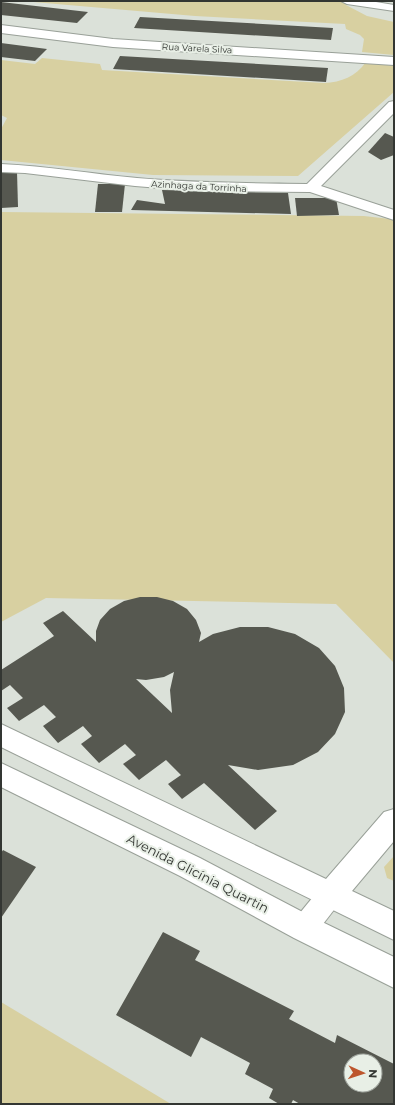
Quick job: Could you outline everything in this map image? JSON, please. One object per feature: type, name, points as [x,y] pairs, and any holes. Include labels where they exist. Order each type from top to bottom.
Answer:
[{"type":"street","points":[[347,1],[394,8]]},
{"type":"street","name":"Rua Varela Silva","points":[[1,29],[113,42],[394,61]]},
{"type":"street","points":[[311,188],[390,114]]},
{"type":"street","name":"Azinhaga da Torrinha","points":[[1,168],[25,169],[135,182],[196,187],[311,188],[394,214]]},
{"type":"street","points":[[1,735],[331,894],[394,926]]},
{"type":"street","name":"Avenida Glicínia Quartin","points":[[1,774],[190,867],[304,928],[394,973]]},
{"type":"street","points":[[331,894],[394,821]]},
{"type":"lane","points":[[304,928],[331,894]]},
{"type":"shaded area","points":[[22,1],[344,1],[346,5],[367,16],[394,22],[394,55],[362,52],[364,39],[360,35],[346,29],[345,24],[195,16]]},
{"type":"shaded area","points":[[42,58],[100,64],[102,70],[324,83],[348,78],[366,62],[394,66],[394,92],[298,176],[153,175],[1,160],[1,129],[7,118],[1,115],[1,60],[35,64]]},
{"type":"shaded area","points":[[1,212],[364,216],[390,219],[394,221],[394,663],[336,604],[46,598],[1,622]]},
{"type":"shaded area","points":[[394,856],[394,881],[387,878],[384,867]]},
{"type":"shaded area","points":[[1,1002],[171,1104],[1,1104]]},
{"type":"building","points":[[1,2],[88,12],[77,23],[1,15]]},
{"type":"building","points":[[140,17],[333,28],[331,40],[134,28]]},
{"type":"building","points":[[1,43],[47,49],[35,61],[1,57]]},
{"type":"building","points":[[120,56],[328,68],[326,82],[113,69]]},
{"type":"building","points":[[385,133],[394,137],[394,155],[381,160],[368,152]]},
{"type":"building","points":[[17,172],[18,207],[1,208],[1,173]]},
{"type":"building","points":[[98,184],[125,184],[122,212],[95,212]]},
{"type":"building","points":[[162,190],[288,193],[291,214],[131,210],[137,200],[165,204]]},
{"type":"building","points":[[295,198],[336,198],[339,215],[297,216]]},
{"type":"building","points":[[140,597],[157,597],[173,601],[187,609],[196,620],[201,633],[199,642],[213,634],[240,627],[268,627],[295,634],[319,648],[335,666],[344,688],[345,712],[335,734],[318,752],[293,765],[258,770],[228,765],[277,811],[255,830],[204,783],[182,799],[168,784],[181,775],[166,760],[139,780],[123,764],[136,755],[125,744],[99,763],[81,744],[92,736],[83,726],[58,743],[43,726],[56,717],[44,705],[19,721],[7,708],[23,698],[10,685],[1,691],[1,670],[54,636],[43,623],[63,611],[96,642],[96,631],[100,620],[110,609],[124,601]],"holes":[[[174,672],[170,690],[172,713],[136,679],[146,680],[164,677]]]},
{"type":"building","points":[[3,850],[36,867],[1,918],[1,853]]},
{"type":"building","points":[[163,932],[200,951],[195,960],[294,1011],[289,1019],[335,1043],[337,1035],[372,1053],[343,1053],[343,1093],[383,1093],[383,1058],[394,1064],[394,1104],[300,1104],[293,1100],[291,1104],[279,1104],[269,1098],[273,1089],[245,1074],[250,1063],[201,1037],[191,1057],[116,1015]]}]
